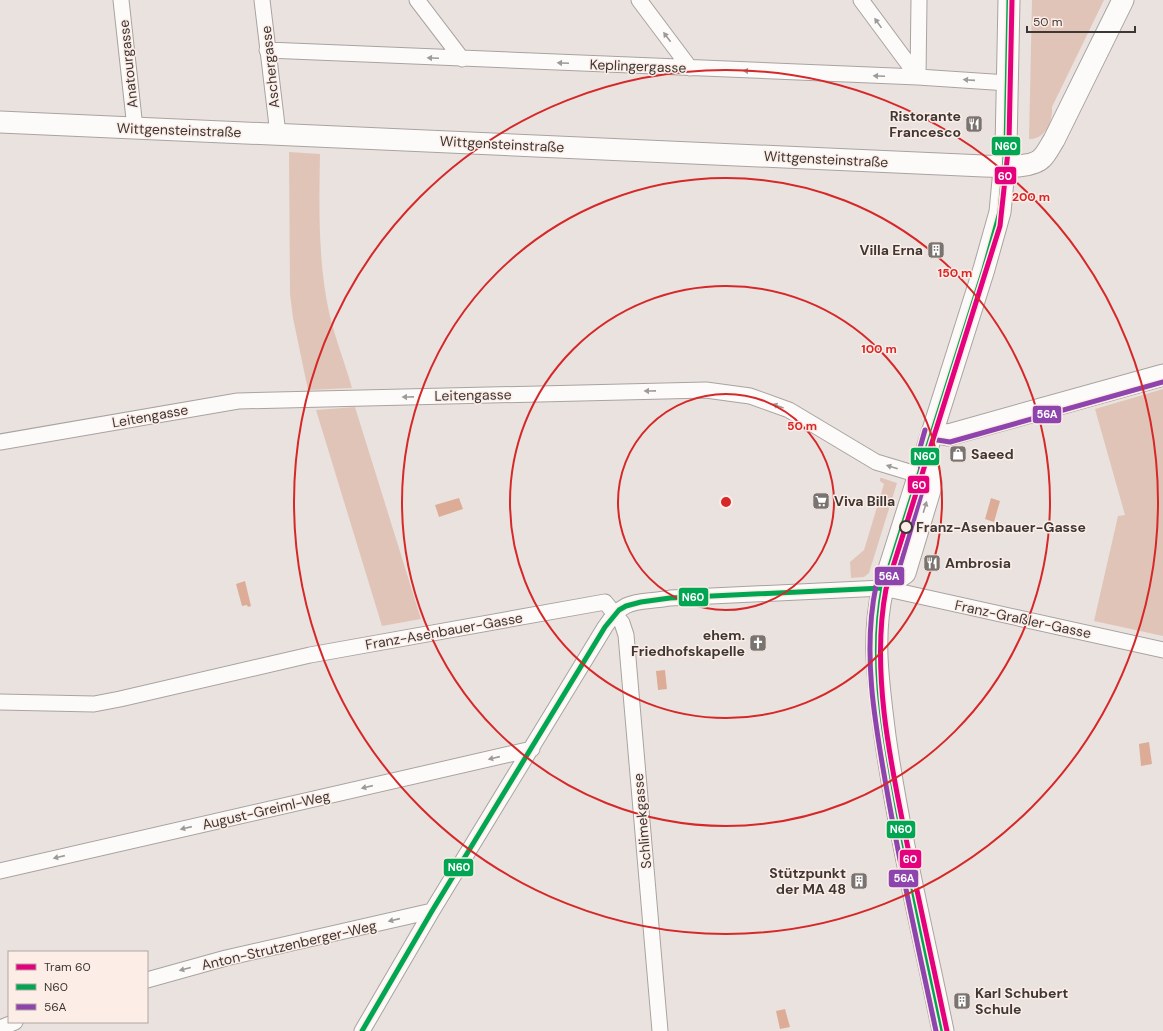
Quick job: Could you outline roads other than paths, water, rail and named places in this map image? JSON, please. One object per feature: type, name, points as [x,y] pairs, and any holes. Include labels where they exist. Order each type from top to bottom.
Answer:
[{"type":"main road","points":[[943,1031],[892,786],[876,651],[878,607],[883,588],[924,470],[932,432],[992,242],[1000,212],[1005,166],[1009,0]]},
{"type":"main road","name":"Wittgensteinstraße","points":[[0,122],[1005,166],[1032,164],[1039,161],[1044,155],[1123,0]]},
{"type":"main road","points":[[932,432],[948,435],[1163,375]]},
{"type":"street","name":"Anatourgasse","points":[[121,0],[135,128]]},
{"type":"street","name":"Aschergasse","points":[[262,0],[278,134]]},
{"type":"street","points":[[417,0],[462,60]]},
{"type":"street","points":[[639,0],[690,68]]},
{"type":"street","points":[[861,0],[918,77]]},
{"type":"street","points":[[918,77],[919,0]]},
{"type":"street","name":"Keplingergasse","points":[[268,50],[462,60],[918,77],[1008,83]]},
{"type":"street","name":"Leitengasse","points":[[0,442],[238,401],[706,390],[750,396],[789,410],[876,462],[924,470]]},
{"type":"street","points":[[362,1031],[432,912],[615,614],[628,604],[670,598],[883,588]]},
{"type":"street","name":"Franz-Graßler-Gasse","points":[[883,588],[1163,650]]},
{"type":"street","name":"Franz-Asenbauer-Gasse","points":[[0,702],[94,704],[310,654],[505,621],[582,605],[605,602],[615,614]]},
{"type":"street","name":"Schlimekgasse","points":[[615,614],[622,623],[626,635],[660,1031]]},
{"type":"street","name":"August-Greiml-Weg","points":[[0,871],[532,749]]},
{"type":"street","name":"Anton-Strutzenberger-Weg","points":[[148,980],[226,958],[432,912]]},
{"type":"street","points":[[0,1028],[13,1023]]},
{"type":"tram line","name":"60","points":[[947,1031],[909,853],[890,755],[882,688],[880,654],[882,621],[886,589],[1000,226],[1009,142],[1012,0]]},
{"type":"place","name":"Ristorante Francesco","points":[[974,124]]},
{"type":"place","name":"Villa Erna","points":[[936,250]]},
{"type":"place","name":"Saeed","points":[[958,454]]},
{"type":"place","name":"Viva Billa","points":[[821,501]]},
{"type":"place","name":"Franz-Asenbauer-Gasse","points":[[906,527]]},
{"type":"place","name":"Ambrosia","points":[[932,563]]},
{"type":"place","name":"ehem. Friedhofskapelle","points":[[758,643]]},
{"type":"place","name":"Stützpunkt der MA 48","points":[[859,881]]},
{"type":"place","name":"Karl Schubert Schule","points":[[962,1001]]}]
